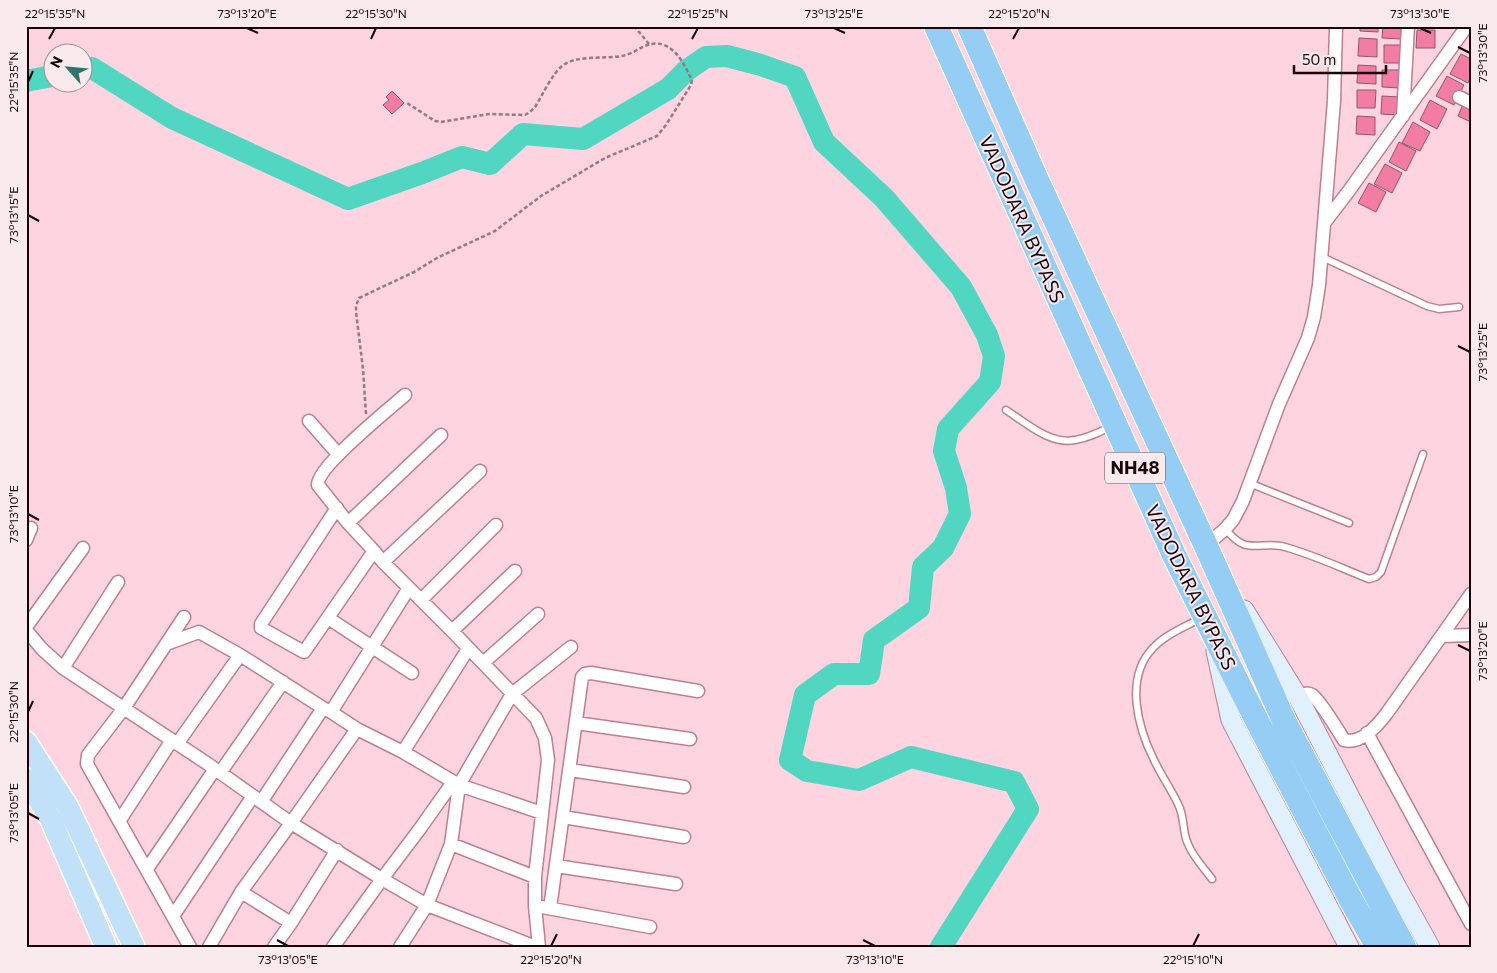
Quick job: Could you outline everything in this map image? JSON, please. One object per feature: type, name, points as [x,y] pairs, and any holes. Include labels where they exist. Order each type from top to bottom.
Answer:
[{"type":"highway","name":"VADODARA BYPASS","points":[[936,26],[1174,555],[1258,723],[1378,947]]},
{"type":"highway","name":"VADODARA BYPASS","points":[[969,26],[1036,178],[1285,722],[1404,947]]},
{"type":"main road","points":[[26,742],[68,806],[134,947]]},
{"type":"main road","points":[[28,787],[51,820],[106,947]]},
{"type":"street","points":[[1336,26],[1334,101],[1322,258],[1317,301],[1308,338],[1279,404],[1242,501],[1233,520],[1208,551],[1298,697],[1396,886],[1430,947]]},
{"type":"street","points":[[1403,116],[1408,26]]},
{"type":"street","points":[[1325,222],[1467,26]]},
{"type":"street","points":[[83,548],[26,628],[42,649],[63,668],[218,771],[291,823],[427,906],[538,947],[535,877],[548,760],[545,738],[536,718],[382,562],[348,523],[318,485],[317,481],[338,454],[405,395]]},
{"type":"street","points":[[309,421],[338,454]]},
{"type":"street","points":[[348,523],[441,436]]},
{"type":"street","points":[[382,562],[480,471]]},
{"type":"street","points":[[337,508],[261,626],[262,628],[303,653],[306,651],[374,551]]},
{"type":"street","points":[[421,600],[496,525]]},
{"type":"street","points":[[26,540],[31,528]]},
{"type":"street","points":[[452,631],[515,571]]},
{"type":"street","points":[[63,668],[118,582]]},
{"type":"street","points":[[173,916],[257,799],[327,710],[409,588]]},
{"type":"street","points":[[1298,697],[1307,693],[1315,697],[1344,740],[1356,741],[1379,723],[1387,714],[1471,594]]},
{"type":"street","points":[[483,663],[538,614]]},
{"type":"street","points":[[184,617],[124,708],[88,755],[87,760],[190,947]]},
{"type":"street","points":[[328,618],[412,673]]},
{"type":"street","points":[[1208,623],[1231,720],[1349,947]]},
{"type":"street","points":[[166,644],[199,632],[240,655],[357,730],[403,752],[456,783],[542,813]]},
{"type":"street","points":[[1442,636],[1471,635]]},
{"type":"street","points":[[333,947],[382,879],[456,783],[512,694],[571,647]]},
{"type":"street","points":[[403,752],[468,649]]},
{"type":"street","points":[[120,820],[174,742],[240,655]]},
{"type":"street","points":[[550,908],[582,677],[585,674],[592,674],[698,690]]},
{"type":"street","points":[[147,869],[282,682]]},
{"type":"street","points":[[576,724],[690,739]]},
{"type":"street","points":[[209,947],[241,892],[357,730]]},
{"type":"street","points":[[1367,733],[1471,924]]},
{"type":"street","points":[[570,770],[684,787]]},
{"type":"street","points":[[400,947],[427,906],[451,844],[456,783]]},
{"type":"street","points":[[563,817],[684,836]]},
{"type":"street","points":[[451,844],[535,877]]},
{"type":"street","points":[[274,947],[337,850]]},
{"type":"street","points":[[556,866],[676,884]]},
{"type":"street","points":[[241,892],[291,923]]},
{"type":"street","points":[[535,906],[650,927]]},
{"type":"lane","points":[[1322,258],[1426,306],[1439,309],[1459,307]]},
{"type":"lane","points":[[1006,410],[1054,439],[1074,441],[1115,425]]},
{"type":"lane","points":[[1226,529],[1235,540],[1242,544],[1250,546],[1283,546],[1369,579],[1376,577],[1381,572],[1423,454]]},
{"type":"lane","points":[[1249,483],[1349,524]]},
{"type":"lane","points":[[1208,623],[1164,638],[1152,649],[1144,660],[1138,677],[1136,694],[1138,715],[1143,735],[1179,805],[1188,845],[1212,879]]},
{"type":"path","points":[[634,26],[649,44]]},
{"type":"path","points":[[367,429],[363,370],[356,312],[356,306],[360,298],[414,272],[437,258],[495,231],[531,203],[605,158],[656,136],[666,125],[691,85],[692,80],[679,56],[673,50],[657,43],[649,44],[623,56],[573,61],[564,64],[557,71],[534,107],[525,115],[489,114],[441,122],[407,103]]},
{"type":"building","points":[[1360,26],[1378,26],[1378,32],[1360,31]]},
{"type":"building","points":[[1383,26],[1401,26],[1401,39],[1382,38]]},
{"type":"building","points":[[1417,30],[1435,30],[1435,48],[1416,48]]},
{"type":"building","points":[[1359,38],[1377,39],[1377,57],[1358,56]]},
{"type":"building","points":[[1384,45],[1402,45],[1402,63],[1384,63]]},
{"type":"building","points":[[1461,54],[1471,59],[1471,77],[1468,83],[1450,74]]},
{"type":"building","points":[[1358,65],[1376,66],[1376,84],[1357,83]]},
{"type":"building","points":[[1382,70],[1400,70],[1400,88],[1382,87]]},
{"type":"building","points":[[1447,76],[1464,85],[1454,105],[1436,96]]},
{"type":"building","points":[[1357,90],[1376,90],[1375,108],[1357,108]]},
{"type":"building","points":[[392,91],[404,103],[392,114],[383,105],[389,100],[386,97]]},
{"type":"building","points":[[1382,96],[1400,97],[1399,115],[1381,114]]},
{"type":"building","points":[[1430,100],[1447,109],[1437,129],[1420,120]]},
{"type":"building","points":[[1464,102],[1471,106],[1471,122],[1458,116]]},
{"type":"building","points":[[1357,116],[1375,117],[1375,135],[1356,134]]},
{"type":"building","points":[[1413,122],[1430,132],[1420,151],[1402,143]]},
{"type":"building","points":[[1399,142],[1416,151],[1406,171],[1389,162]]},
{"type":"building","points":[[1385,164],[1402,173],[1392,193],[1374,184]]},
{"type":"building","points":[[1369,183],[1386,192],[1376,212],[1358,203]]},
{"type":"waterway","points":[[92,68],[172,118],[348,199],[462,157],[490,164],[523,134],[583,139],[668,89],[687,70],[706,57],[727,56],[795,77],[824,142],[884,198],[961,287],[987,335],[994,356],[990,382],[948,429],[944,451],[956,488],[960,514],[943,548],[923,567],[919,608],[874,640],[869,674],[834,674],[805,695],[790,760],[807,771],[859,780],[911,757],[1014,782],[1028,809],[941,947]]},
{"type":"waterway","points":[[26,81],[42,78]]}]
